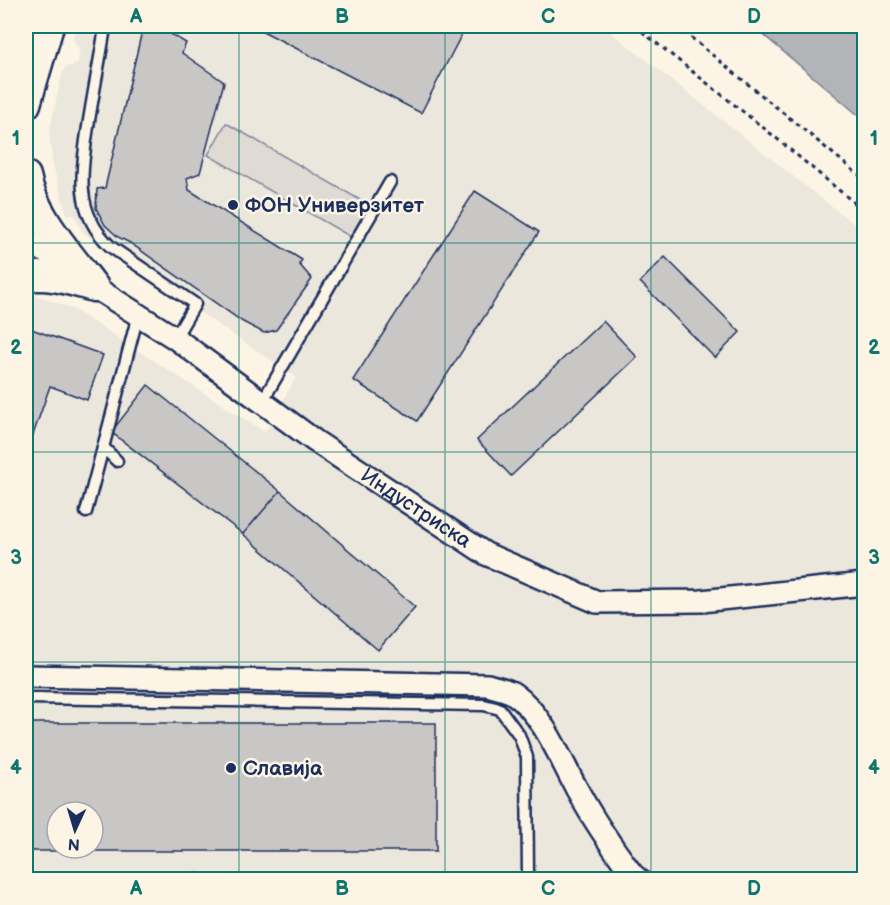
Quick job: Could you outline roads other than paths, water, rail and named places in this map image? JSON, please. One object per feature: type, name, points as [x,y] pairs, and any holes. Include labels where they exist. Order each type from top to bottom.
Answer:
[{"type":"street","points":[[26,104],[49,26]]},
{"type":"street","points":[[26,176],[31,197],[43,219],[94,287]]},
{"type":"street","name":"Индустриска","points":[[26,239],[94,287],[175,338],[315,441],[486,554],[597,602],[701,601],[864,584]]},
{"type":"street","points":[[26,277],[60,278],[94,287]]},
{"type":"street","points":[[26,676],[488,685],[512,692],[529,707],[550,737],[600,830],[632,874],[639,879]]},
{"type":"lane","points":[[104,34],[83,168],[84,201],[92,224],[111,247],[195,304],[175,338]]},
{"type":"lane","points":[[262,402],[390,182]]},
{"type":"lane","points":[[86,512],[138,315]]},
{"type":"lane","points":[[103,447],[117,460]]},
{"type":"lane","points":[[26,698],[484,705],[500,709],[519,735],[527,757],[527,879]]},
{"type":"lane","points":[[168,879],[197,879]]},
{"type":"place","name":"ФОН Универзитет","points":[[233,205]]},
{"type":"place","name":"Славија","points":[[231,768]]}]
